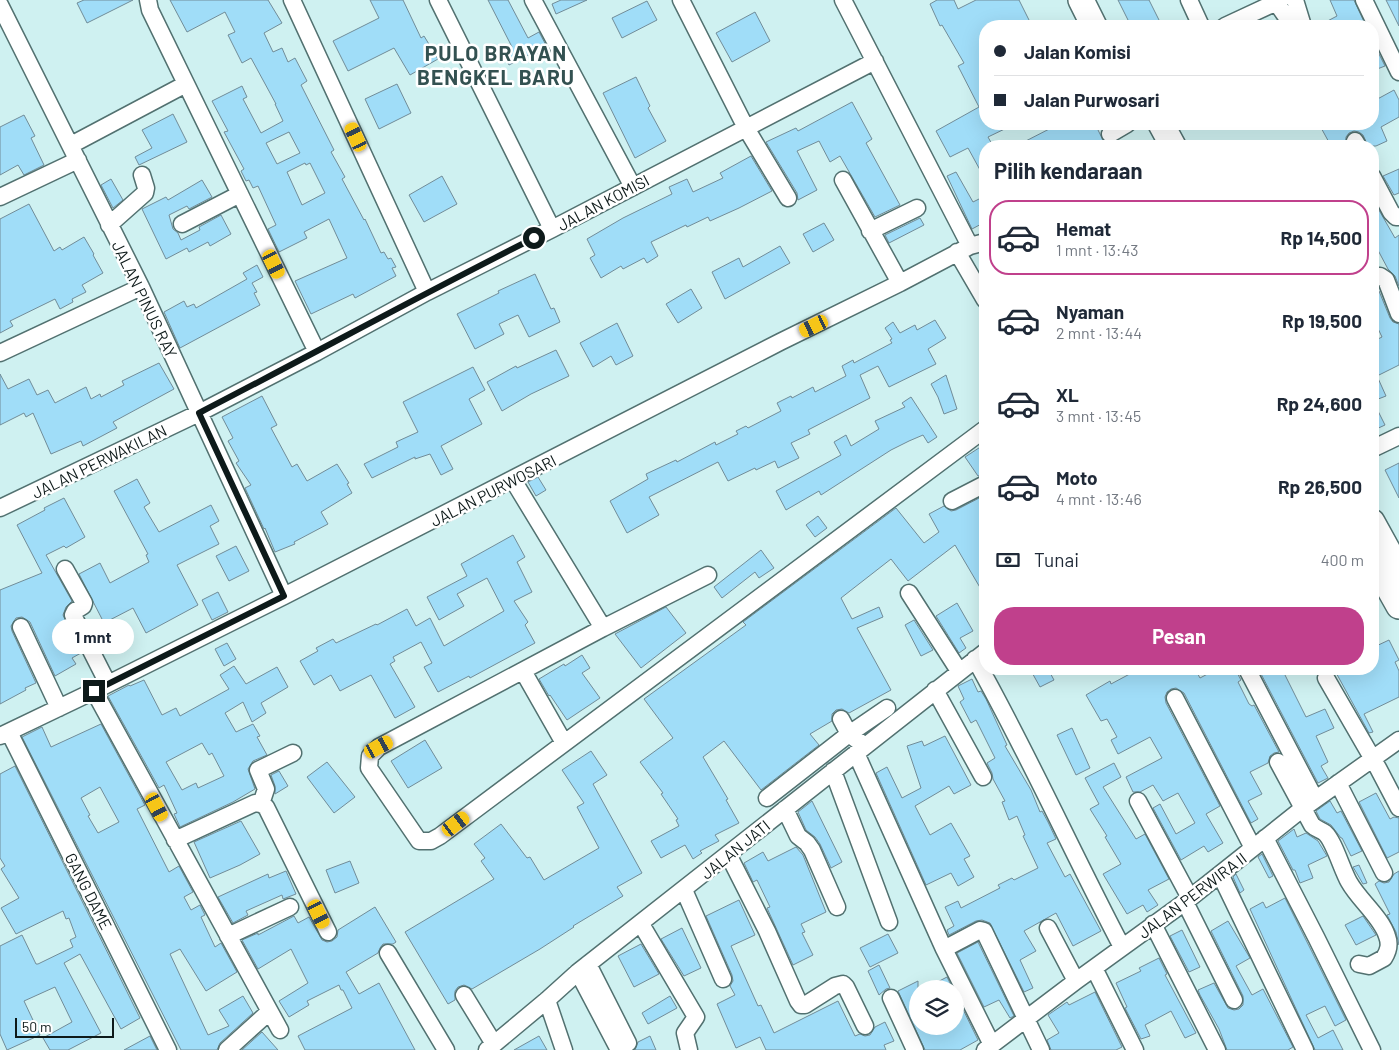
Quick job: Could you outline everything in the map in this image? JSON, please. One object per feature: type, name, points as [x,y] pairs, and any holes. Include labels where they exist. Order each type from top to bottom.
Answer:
[{"type":"highway","points":[[1081,0],[1091,20]]},
{"type":"highway","points":[[1098,0],[1108,20]]},
{"type":"highway","points":[[1379,535],[1399,571]]},
{"type":"highway","points":[[1379,570],[1399,606]]},
{"type":"street","points":[[148,0],[150,10],[317,352]]},
{"type":"street","points":[[292,0],[428,292]]},
{"type":"street","points":[[438,0],[552,229]]},
{"type":"street","points":[[533,0],[633,187]]},
{"type":"street","points":[[681,0],[746,128],[788,198]]},
{"type":"street","points":[[843,0],[971,247],[979,277]]},
{"type":"street","points":[[1189,0],[1198,20]]},
{"type":"street","points":[[1364,0],[1374,20]]},
{"type":"street","points":[[1238,20],[1279,1],[1285,15],[1297,5],[1301,20]]},
{"type":"street","name":"JALAN PINUS RAY","points":[[0,5],[7,37],[71,144],[141,287],[284,596]]},
{"type":"street","points":[[1379,30],[1399,70]]},
{"type":"street","name":"JALAN KOMISI","points":[[199,413],[428,292],[875,61]]},
{"type":"street","points":[[71,144],[186,84]]},
{"type":"street","points":[[1110,134],[1117,130]]},
{"type":"street","points":[[0,197],[78,160]]},
{"type":"street","points":[[109,225],[145,193],[146,188],[142,175]]},
{"type":"street","points":[[843,180],[900,283]]},
{"type":"street","points":[[1379,189],[1391,212],[1396,217],[1399,217]]},
{"type":"street","points":[[182,224],[240,194]]},
{"type":"street","points":[[870,231],[917,208]]},
{"type":"street","name":"JALAN PURWOSARI","points":[[4,734],[284,596],[780,342],[971,247]]},
{"type":"street","points":[[1379,276],[1386,280],[1399,314]]},
{"type":"street","points":[[0,353],[141,287]]},
{"type":"street","name":"JALAN PERWAKILAN","points":[[0,508],[199,413]]},
{"type":"street","points":[[708,575],[602,628],[523,672],[379,747],[370,756],[369,768],[419,841],[431,841],[564,744],[979,433]]},
{"type":"street","points":[[1379,446],[1399,436]]},
{"type":"street","points":[[513,480],[602,628]]},
{"type":"street","points":[[952,501],[979,487]]},
{"type":"street","points":[[65,569],[84,603],[73,615],[101,687],[175,840],[280,1030]]},
{"type":"street","points":[[909,593],[959,671]]},
{"type":"street","points":[[21,628],[59,708]]},
{"type":"street","name":"JALAN JATI","points":[[490,1047],[583,968],[979,656]]},
{"type":"street","points":[[523,672],[564,744]]},
{"type":"street","points":[[990,675],[1076,859],[1122,948]]},
{"type":"street","points":[[1250,675],[1308,804],[1313,827],[1324,832],[1327,836],[1343,873],[1353,890],[1384,927],[1390,945],[1384,958],[1369,966],[1359,964]]},
{"type":"street","points":[[1326,678],[1399,808]]},
{"type":"street","points":[[935,690],[983,777]]},
{"type":"street","points":[[1175,698],[1316,937],[1372,1050]]},
{"type":"street","points":[[767,798],[887,708]]},
{"type":"street","points":[[841,719],[861,750],[944,949],[988,1047]]},
{"type":"street","name":"GANG DAME","points":[[4,734],[168,1050]]},
{"type":"street","name":"JALAN PERWIRA II","points":[[988,1047],[1187,900],[1308,804],[1399,740]]},
{"type":"street","points":[[262,804],[266,789],[258,770],[293,753]]},
{"type":"street","points":[[1278,762],[1308,804]]},
{"type":"street","points":[[833,771],[890,922]]},
{"type":"street","points":[[1338,782],[1384,873]]},
{"type":"street","points":[[1138,800],[1234,1000]]},
{"type":"street","points":[[175,840],[255,803],[262,804],[266,807],[328,932]]},
{"type":"street","points":[[785,809],[798,836],[812,850],[837,907]]},
{"type":"street","points":[[728,854],[767,931],[801,1005],[805,1005],[835,986],[842,984],[846,987],[865,1026]]},
{"type":"street","points":[[1220,874],[1305,1050]]},
{"type":"street","points":[[684,890],[723,979]]},
{"type":"street","points":[[228,936],[290,907]]},
{"type":"street","points":[[641,924],[696,1017],[685,1033],[689,1050]]},
{"type":"street","points":[[1153,924],[1216,1050]]},
{"type":"street","points":[[1048,928],[1076,981]]},
{"type":"street","points":[[944,949],[980,930],[984,931],[1041,1050]]},
{"type":"street","points":[[388,952],[446,1050]]},
{"type":"street","points":[[583,968],[623,1046]]},
{"type":"street","points":[[1094,968],[1135,1050]]},
{"type":"street","points":[[464,995],[490,1047]]},
{"type":"street","points":[[891,998],[907,1048]]},
{"type":"street","points":[[547,1000],[564,1050]]},
{"type":"street","points":[[227,1050],[269,1012]]},
{"type":"building","points":[[84,0],[133,0],[87,23],[77,3]]},
{"type":"building","points":[[170,0],[268,0],[282,23],[264,33],[273,52],[282,48],[288,62],[295,58],[307,81],[301,85],[334,150],[331,152],[345,177],[342,179],[365,219],[381,253],[384,252],[388,259],[391,258],[396,267],[392,268],[396,276],[355,298],[353,294],[311,314],[295,281],[347,258],[329,219],[304,232],[307,238],[279,252],[268,229],[276,225],[258,186],[253,188],[249,180],[246,181],[241,171],[244,169],[224,132],[228,131],[212,101],[242,86],[247,97],[243,99],[261,133],[283,121],[276,104],[251,58],[242,63],[228,35],[235,32],[225,12],[187,32]],"holes":[[[289,132],[300,153],[277,164],[266,143]],[[305,163],[306,165],[310,163],[325,193],[302,205],[287,172]]]},
{"type":"building","points":[[370,0],[403,0],[421,38],[424,36],[438,59],[410,75],[394,48],[348,71],[333,41],[379,18]]},
{"type":"building","points":[[488,0],[508,0],[528,38],[539,32],[548,49],[537,54],[536,51],[509,65],[502,52],[512,47]]},
{"type":"building","points":[[561,0],[587,0],[556,14],[552,4]]},
{"type":"building","points":[[937,0],[954,0],[958,9],[976,0],[1019,0],[1029,20],[979,20],[979,107],[958,66],[964,63],[942,25],[940,26],[930,4]]},
{"type":"building","points":[[1118,0],[1149,0],[1159,20],[1128,20]]},
{"type":"building","points":[[1330,0],[1354,0],[1363,20],[1329,20],[1337,16]]},
{"type":"building","points":[[1386,0],[1399,0],[1399,26]]},
{"type":"building","points":[[647,1],[657,20],[622,38],[612,18]]},
{"type":"building","points":[[755,12],[770,41],[732,62],[716,33]]},
{"type":"building","points":[[1379,54],[1385,66],[1379,68]]},
{"type":"building","points":[[636,77],[650,106],[648,108],[666,141],[635,158],[603,93]]},
{"type":"building","points":[[397,84],[411,113],[379,129],[365,99]]},
{"type":"building","points":[[1394,90],[1399,100],[1399,117],[1381,127],[1387,141],[1379,145],[1379,140],[1365,140],[1363,135],[1354,131],[1349,133],[1346,140],[1328,140],[1322,130],[1379,130],[1379,98]]},
{"type":"building","points":[[852,102],[872,139],[866,143],[900,205],[875,217],[840,156],[830,162],[819,141],[797,151],[817,190],[798,200],[797,193],[766,142],[796,128],[798,131]]},
{"type":"building","points":[[979,107],[979,130],[1003,130],[988,137],[990,140],[979,140],[979,168],[968,148],[950,157],[936,131]]},
{"type":"building","points":[[173,114],[187,142],[139,165],[135,157],[152,148],[142,130]]},
{"type":"building","points":[[24,115],[35,136],[31,138],[44,165],[24,175],[18,165],[0,175],[0,127]]},
{"type":"building","points":[[1047,130],[1098,130],[1103,140],[1028,140]]},
{"type":"building","points":[[751,156],[772,191],[710,221],[708,217],[687,227],[686,225],[651,242],[658,256],[647,263],[644,258],[623,269],[621,266],[601,278],[590,258],[595,255],[587,239],[623,218],[672,194],[669,187],[687,179],[693,192],[723,178],[720,173]]},
{"type":"building","points":[[1399,169],[1399,193],[1394,195],[1383,176]]},
{"type":"building","points":[[956,172],[973,202],[979,199],[979,225],[972,229],[947,176]]},
{"type":"building","points":[[442,176],[457,204],[424,222],[409,195]]},
{"type":"building","points":[[111,179],[123,200],[113,208],[101,185]]},
{"type":"building","points":[[202,180],[212,197],[189,209],[187,206],[169,215],[173,229],[178,233],[181,240],[200,230],[199,227],[221,215],[231,234],[210,246],[208,242],[189,252],[187,248],[166,259],[142,209],[166,197],[168,200]]},
{"type":"building","points":[[29,204],[54,251],[60,247],[62,250],[84,237],[103,273],[82,285],[86,292],[72,299],[73,302],[60,309],[55,299],[10,321],[13,326],[0,333],[0,219]]},
{"type":"building","points":[[1379,210],[1395,238],[1399,235],[1399,286],[1395,276],[1388,269],[1379,252]]},
{"type":"building","points":[[920,218],[924,225],[889,243],[885,235]]},
{"type":"building","points":[[824,223],[834,240],[813,252],[803,234]]},
{"type":"building","points":[[780,246],[790,263],[725,299],[712,272],[739,258],[743,267]]},
{"type":"building","points":[[257,265],[263,277],[252,283],[257,292],[254,293],[260,305],[180,348],[164,312],[184,301],[187,307],[194,304],[196,308],[247,279],[243,273]]},
{"type":"building","points":[[535,274],[551,309],[554,308],[560,322],[529,337],[518,315],[499,324],[504,334],[475,349],[457,314],[499,293],[498,291]]},
{"type":"building","points":[[691,289],[702,308],[678,323],[666,304]]},
{"type":"building","points":[[1379,291],[1390,318],[1393,322],[1399,324],[1399,365],[1379,375],[1379,338],[1382,337],[1379,331]]},
{"type":"building","points":[[935,320],[946,338],[928,349],[936,364],[889,387],[878,366],[860,375],[870,398],[808,430],[810,434],[791,443],[799,458],[778,468],[775,461],[728,481],[718,462],[649,497],[659,515],[627,533],[610,501],[648,479],[646,474],[676,460],[677,462],[715,442],[716,445],[738,434],[736,431],[746,426],[748,428],[781,411],[777,403],[791,396],[792,398],[813,387],[815,392],[846,376],[842,366],[853,360],[854,363],[892,343],[890,340],[892,339],[885,328],[893,322],[900,333],[915,325],[917,330]]},
{"type":"building","points":[[617,323],[633,356],[616,365],[611,356],[593,367],[580,343]]},
{"type":"building","points":[[556,350],[569,376],[531,394],[502,411],[487,382],[516,366],[517,368]]},
{"type":"building","points":[[159,363],[174,389],[113,422],[117,428],[83,446],[81,441],[51,454],[33,413],[26,417],[24,413],[0,425],[0,374],[8,389],[29,379],[37,395],[48,390],[55,403],[86,387],[91,399],[100,394],[101,397],[124,385],[122,381]]},
{"type":"building","points":[[473,367],[485,390],[469,399],[482,424],[441,446],[453,469],[441,475],[430,454],[415,459],[415,457],[372,478],[364,464],[398,447],[396,442],[418,432],[403,402]]},
{"type":"building","points":[[946,375],[957,409],[944,414],[931,384]]},
{"type":"building","points":[[1379,380],[1386,396],[1379,399]]},
{"type":"building","points":[[262,396],[277,425],[271,428],[292,467],[297,464],[307,481],[337,464],[349,483],[347,484],[352,493],[321,512],[328,524],[294,542],[295,544],[275,552],[245,488],[251,485],[236,463],[239,461],[228,441],[233,438],[222,417]]},
{"type":"building","points":[[911,397],[937,437],[928,443],[923,435],[909,441],[891,450],[821,495],[819,491],[786,510],[776,491],[841,455],[834,442],[846,435],[851,446],[879,429],[875,421],[905,407],[902,403]]},
{"type":"building","points":[[1379,413],[1385,425],[1379,428]]},
{"type":"building","points":[[979,448],[979,476],[978,476],[965,457]]},
{"type":"building","points":[[1399,463],[1399,498],[1385,470]]},
{"type":"building","points":[[538,477],[546,490],[536,496],[528,482]]},
{"type":"building","points":[[137,479],[150,503],[144,507],[159,532],[211,505],[219,521],[210,526],[219,544],[177,565],[198,605],[146,633],[133,608],[104,623],[79,574],[100,563],[110,583],[149,562],[146,555],[148,554],[114,491]]},
{"type":"building","points":[[64,498],[85,537],[66,548],[64,546],[46,555],[72,601],[66,607],[63,615],[81,653],[72,658],[76,664],[55,676],[30,622],[22,617],[16,618],[11,626],[12,631],[36,683],[0,704],[0,590],[42,573],[17,525]]},
{"type":"building","points":[[979,498],[979,586],[955,545],[908,581],[891,559],[841,598],[852,619],[879,607],[883,617],[857,628],[891,690],[849,713],[842,709],[836,710],[832,714],[832,721],[810,734],[819,745],[761,790],[724,741],[703,757],[728,799],[726,800],[739,823],[715,835],[719,841],[700,851],[702,853],[693,859],[685,845],[661,858],[651,841],[679,826],[676,820],[678,819],[661,794],[663,793],[640,762],[673,738],[644,699],[746,625],[743,622],[896,508],[924,543],[939,532],[929,514],[944,506],[951,511]]},
{"type":"building","points":[[818,516],[827,528],[815,537],[806,525]]},
{"type":"building","points":[[513,535],[525,557],[517,562],[532,592],[514,601],[528,622],[525,625],[535,643],[470,678],[469,676],[438,692],[424,667],[432,663],[421,642],[393,657],[395,661],[390,664],[415,707],[395,718],[371,675],[340,691],[331,675],[314,685],[300,661],[318,651],[316,648],[333,639],[336,643],[407,609],[416,626],[430,618],[444,646],[504,611],[487,578],[457,594],[464,606],[439,620],[427,597],[467,576],[461,564]]},
{"type":"building","points":[[236,546],[249,571],[229,581],[216,556]]},
{"type":"building","points":[[761,550],[774,568],[759,578],[755,572],[722,598],[714,587]]},
{"type":"building","points":[[218,592],[228,612],[212,620],[202,600]]},
{"type":"building","points":[[957,603],[973,631],[960,638],[966,648],[959,653],[936,616]]},
{"type":"building","points":[[666,607],[686,633],[641,668],[615,634]]},
{"type":"building","points":[[914,620],[933,650],[921,656],[905,625]]},
{"type":"building","points":[[99,625],[108,642],[100,646],[91,628]]},
{"type":"building","points":[[1389,640],[1399,660],[1395,662],[1399,671],[1399,697],[1364,714],[1373,732],[1369,733],[1337,675],[1379,675],[1379,645]]},
{"type":"building","points":[[227,643],[236,659],[224,666],[215,649]]},
{"type":"building","points":[[582,655],[590,668],[582,673],[600,698],[567,720],[539,679]]},
{"type":"building","points":[[234,666],[246,684],[277,667],[288,687],[261,703],[266,713],[252,722],[243,702],[225,713],[236,732],[253,724],[260,736],[257,737],[267,755],[253,761],[248,769],[255,789],[233,802],[180,827],[174,814],[177,813],[164,785],[159,788],[108,696],[129,685],[144,680],[162,715],[176,708],[180,716],[229,689],[220,675]],"holes":[[[202,743],[209,755],[212,753],[224,776],[198,788],[196,783],[182,790],[166,762]]]},
{"type":"building","points":[[1033,675],[1051,675],[1054,680],[1040,687]]},
{"type":"building","points":[[1128,675],[1198,675],[1200,678],[1206,675],[1238,675],[1241,680],[1238,682],[1249,704],[1254,705],[1279,752],[1270,756],[1268,763],[1250,772],[1262,794],[1248,801],[1258,819],[1251,823],[1184,693],[1176,688],[1171,689],[1165,697],[1166,703],[1220,806],[1206,814],[1223,843],[1208,852],[1204,846],[1181,860],[1153,808],[1160,804],[1176,834],[1195,823],[1178,793],[1163,801],[1153,785],[1140,792],[1133,792],[1126,777],[1162,758],[1150,737],[1118,754],[1111,740],[1117,737],[1107,719],[1101,721],[1086,695],[1110,681],[1111,684]]},
{"type":"building","points":[[1262,675],[1285,675],[1306,717],[1325,709],[1334,728],[1316,736],[1328,762],[1321,766],[1328,778],[1318,783]]},
{"type":"building","points":[[972,679],[978,692],[981,691],[986,699],[1007,745],[1005,746],[1031,790],[1040,812],[1042,811],[1056,839],[1047,843],[1065,877],[1070,874],[1101,931],[1073,946],[1056,913],[1024,931],[1036,951],[1020,960],[1033,988],[1024,992],[990,923],[982,920],[976,921],[949,935],[947,930],[954,926],[945,907],[958,901],[961,908],[1000,888],[998,885],[1012,878],[1014,880],[1038,868],[1023,836],[1025,835],[1017,816],[1009,820],[1002,802],[1005,801],[987,763],[995,758],[976,720],[971,723],[960,702],[964,699],[958,686]]},
{"type":"building","points":[[101,724],[145,805],[137,809],[169,872],[179,866],[193,892],[184,897],[191,910],[200,905],[205,915],[201,917],[215,947],[221,943],[237,972],[206,991],[180,949],[170,954],[208,1035],[229,1026],[219,1010],[243,996],[253,1013],[220,1043],[217,1050],[181,1050],[22,737],[42,727],[51,747]],"holes":[[[100,787],[119,822],[98,833],[88,816],[90,815],[81,798]]]},
{"type":"building","points":[[1072,728],[1090,768],[1076,775],[1057,735]]},
{"type":"building","points":[[945,736],[971,785],[954,794],[949,786],[915,806],[930,835],[951,823],[970,856],[964,859],[974,877],[958,886],[951,873],[926,885],[876,773],[887,767],[902,798],[921,788],[907,746],[922,741],[924,746]]},
{"type":"building","points":[[425,740],[442,768],[408,788],[391,761]]},
{"type":"building","points":[[591,751],[607,775],[593,784],[642,873],[617,887],[623,896],[573,926],[540,949],[472,989],[464,985],[458,987],[455,991],[455,1000],[448,1004],[405,932],[494,879],[481,861],[485,858],[474,844],[501,824],[527,858],[530,857],[544,880],[599,848],[577,807],[584,803],[562,770]]},
{"type":"building","points":[[327,762],[355,797],[334,813],[307,777]]},
{"type":"building","points":[[1114,763],[1121,777],[1103,787],[1136,839],[1145,834],[1169,879],[1148,890],[1158,905],[1147,912],[1143,905],[1127,914],[1103,874],[1121,864],[1105,837],[1107,836],[1090,809],[1099,804],[1085,778]]},
{"type":"building","points":[[15,766],[140,1018],[121,1029],[80,954],[64,963],[101,1033],[68,1050],[50,1050],[43,1038],[72,1022],[55,987],[24,1001],[40,1035],[7,1050],[0,1034],[0,946],[22,935],[36,964],[38,964],[73,947],[70,940],[76,937],[69,918],[66,919],[63,911],[16,934],[1,908],[19,898],[1,869],[5,866],[0,858],[0,774]]},
{"type":"building","points":[[279,771],[288,786],[275,794],[275,786],[271,775]]},
{"type":"building","points":[[1376,793],[1390,819],[1394,817],[1399,818],[1399,852],[1387,858],[1359,802]]},
{"type":"building","points":[[812,801],[842,862],[831,868],[820,844],[806,830],[798,812]]},
{"type":"building","points":[[1330,801],[1337,813],[1341,811],[1362,851],[1351,856],[1342,838],[1331,825],[1320,819],[1316,811]]},
{"type":"building","points":[[241,821],[260,854],[210,878],[194,842]]},
{"type":"building","points":[[1294,829],[1297,837],[1306,833],[1318,841],[1327,856],[1308,865],[1313,878],[1300,883],[1295,870],[1293,870],[1278,841]]},
{"type":"building","points":[[796,847],[803,855],[826,912],[801,924],[805,932],[802,933],[813,955],[793,965],[767,908],[770,907],[757,880],[753,882],[744,863],[763,852],[768,861]]},
{"type":"building","points":[[1262,854],[1273,876],[1269,878],[1258,857]]},
{"type":"building","points":[[350,861],[359,883],[335,893],[326,870]]},
{"type":"building","points":[[1359,865],[1367,883],[1363,884],[1353,867]]},
{"type":"building","points":[[286,871],[296,894],[283,899],[282,895],[246,911],[248,915],[233,923],[218,897],[268,874],[269,878]]},
{"type":"building","points":[[1399,871],[1399,945],[1396,932],[1387,915],[1390,914],[1375,884],[1379,881],[1389,882],[1394,874]]},
{"type":"building","points":[[1236,874],[1244,890],[1240,893],[1233,877]]},
{"type":"building","points":[[1285,898],[1346,1020],[1335,1026],[1325,1006],[1306,1015],[1318,1038],[1333,1030],[1343,1050],[1315,1050],[1250,909],[1263,902],[1266,908]]},
{"type":"building","points":[[739,900],[755,935],[731,946],[758,1006],[761,1005],[774,1033],[838,1001],[855,1036],[860,1034],[870,1035],[875,1027],[885,1022],[894,1041],[884,1045],[886,1050],[766,1050],[760,1037],[736,1048],[717,1004],[735,995],[730,986],[733,981],[732,975],[706,916]]},
{"type":"building","points":[[375,907],[396,942],[393,944],[383,944],[378,953],[346,972],[359,994],[379,983],[415,1050],[305,1050],[298,1036],[352,1008],[343,990],[341,990],[339,985],[307,1001],[309,1005],[289,1017],[279,1001],[308,983],[291,949],[258,969],[242,940],[258,933],[258,935],[294,916],[298,923],[309,917],[322,940],[332,941],[337,937],[338,930]]},
{"type":"building","points":[[1363,916],[1376,935],[1356,945],[1345,925]]},
{"type":"building","points":[[1228,921],[1250,958],[1236,966],[1252,995],[1263,989],[1293,1047],[1288,1050],[1227,1050],[1219,1029],[1200,995],[1198,990],[1214,983],[1228,1008],[1239,1009],[1243,1005],[1243,996],[1211,931]]},
{"type":"building","points":[[682,928],[701,968],[684,976],[661,939]]},
{"type":"building","points":[[1182,930],[1200,967],[1189,972],[1170,936]]},
{"type":"building","points":[[888,934],[898,953],[870,967],[860,948]]},
{"type":"building","points":[[978,942],[1014,1016],[1010,1018],[999,1000],[984,1007],[957,953]]},
{"type":"building","points":[[641,944],[659,974],[634,987],[618,956]]},
{"type":"building","points":[[1159,958],[1167,974],[1165,975],[1196,1033],[1185,1038],[1171,1011],[1145,1025],[1150,1036],[1141,1039],[1125,1008],[1127,1007],[1116,983],[1141,971],[1139,968]]},
{"type":"building","points":[[879,965],[890,988],[879,995],[868,971]]},
{"type":"building","points":[[909,986],[909,1015],[898,991]]},
{"type":"building","points":[[1095,992],[1122,1047],[1116,1050],[1051,1050],[1047,1040],[1059,1033],[1048,1015],[1067,1002],[1069,1005]]},
{"type":"building","points":[[670,996],[677,1008],[648,1024],[642,1013]]},
{"type":"building","points":[[964,1011],[978,1040],[960,1050],[925,1050],[918,1035],[964,1035]]},
{"type":"building","points":[[262,1032],[278,1050],[242,1050]]},
{"type":"building","points":[[150,1036],[157,1050],[124,1050]]},
{"type":"building","points":[[539,1036],[547,1050],[514,1050]]},
{"type":"building","points":[[650,1036],[656,1050],[635,1050],[638,1042]]},
{"type":"district","name":"PULO BRAYAN BENGKEL BARU","points":[[496,64]]},
{"type":"route","points":[[94,691],[284,596],[199,413],[534,238]]}]
